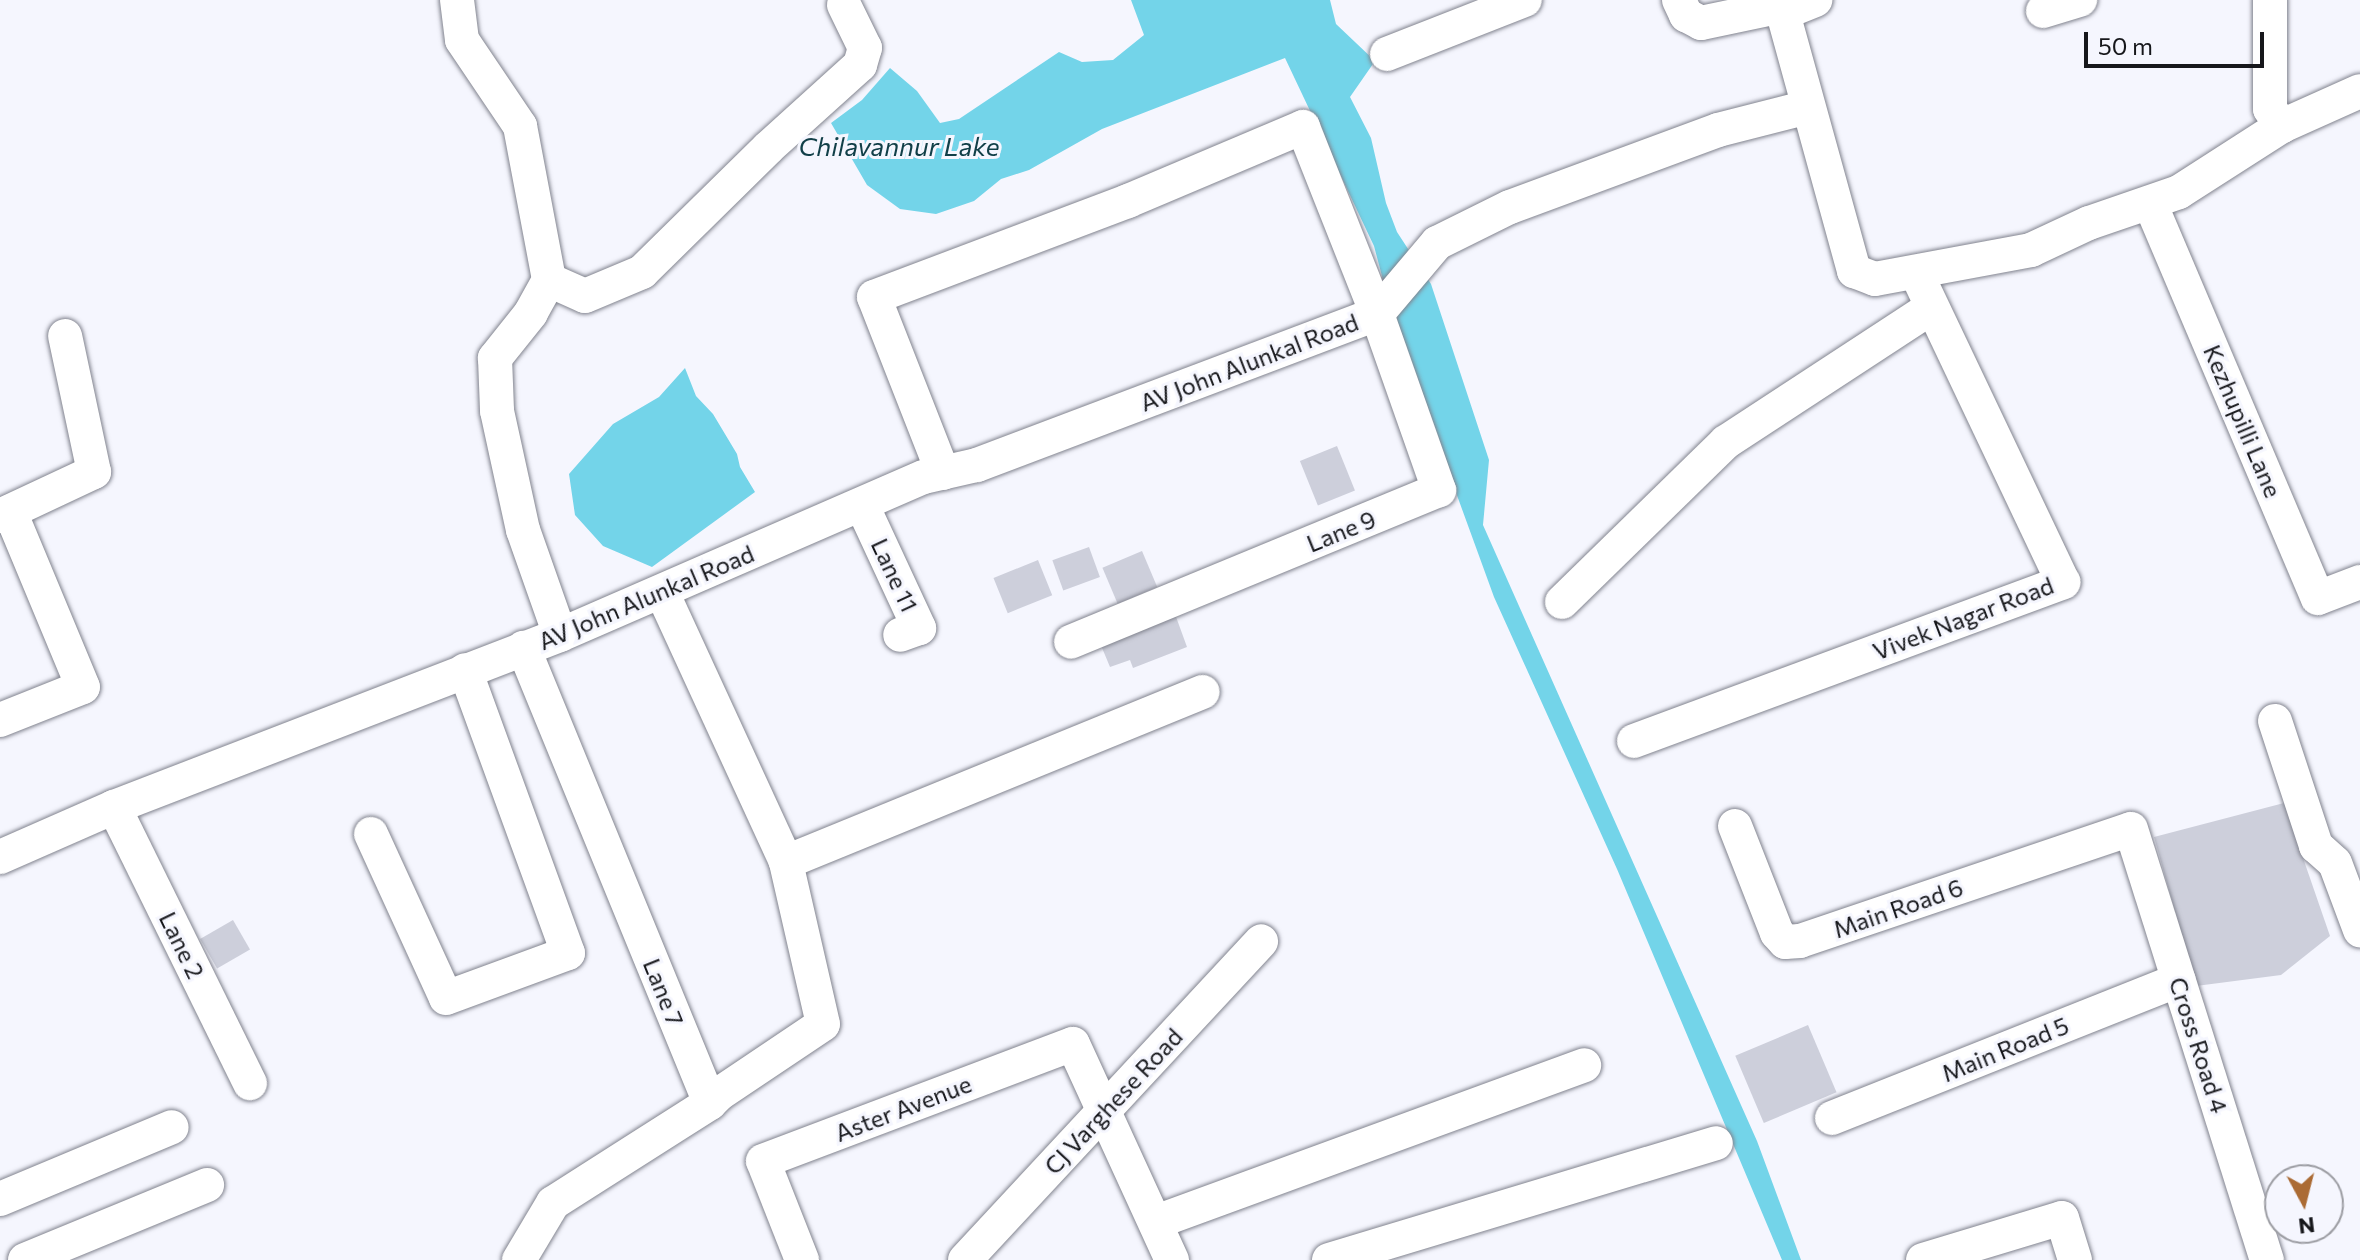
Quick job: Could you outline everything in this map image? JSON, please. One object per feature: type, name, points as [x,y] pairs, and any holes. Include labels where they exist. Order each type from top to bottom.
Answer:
[{"type":"street","points":[[457,0],[462,40],[520,126],[549,280],[531,313],[495,358],[497,411],[523,530],[560,635]]},
{"type":"street","points":[[1387,54],[1525,0]]},
{"type":"street","points":[[1679,0],[1686,15],[1701,23],[1773,8],[1783,13],[1816,0]]},
{"type":"street","points":[[2043,11],[2080,0]]},
{"type":"street","points":[[2270,0],[2270,109],[2282,126]]},
{"type":"street","points":[[549,280],[585,296],[642,272],[768,148],[860,65],[865,48],[844,5]]},
{"type":"street","points":[[1783,13],[1854,271],[1875,279],[2031,250],[2089,223],[2179,192],[2282,126],[2360,91]]},
{"type":"street","name":"AV John Alunkal Road","points":[[0,857],[114,807],[560,635],[943,473],[977,465],[1377,314],[1437,243],[1510,207],[1718,130],[1808,107]]},
{"type":"street","points":[[943,473],[874,297],[1128,201],[1303,127],[1377,314]]},
{"type":"street","name":"Kezhupilli Lane","points":[[2150,203],[2318,598],[2360,582]]},
{"type":"street","name":"Vivek Nagar Road","points":[[1634,741],[2063,582],[1916,273]]},
{"type":"street","points":[[1562,602],[1726,442],[1931,308]]},
{"type":"street","name":"Lane 9","points":[[1071,642],[1439,490],[1377,314]]},
{"type":"street","points":[[0,720],[83,687],[5,514],[94,472],[65,336]]},
{"type":"street","name":"Lane 11","points":[[862,505],[919,628],[900,635]]},
{"type":"street","points":[[662,592],[803,902]]},
{"type":"street","name":"Lane 7","points":[[523,648],[710,1103]]},
{"type":"street","points":[[371,834],[446,998],[568,953],[465,670]]},
{"type":"street","points":[[786,862],[1203,692]]},
{"type":"street","points":[[2275,721],[2316,846],[2335,863],[2360,930]]},
{"type":"street","name":"Lane 2","points":[[114,807],[250,1083]]},
{"type":"street","name":"Main Road 6","points":[[1735,826],[1777,933],[1785,942],[1800,941],[2131,829]]},
{"type":"street","name":"Cross Road 4","points":[[2131,829],[2267,1260]]},
{"type":"street","points":[[519,1260],[553,1203],[710,1103],[823,1024],[786,862]]},
{"type":"street","name":"CJ Varghese Road","points":[[965,1260],[1261,941]]},
{"type":"street","name":"Main Road 5","points":[[1832,1118],[2178,980]]},
{"type":"street","name":"Aster Avenue","points":[[802,1260],[763,1161],[1073,1044],[1103,1113]]},
{"type":"street","points":[[1156,1222],[1584,1065]]},
{"type":"street","points":[[1103,1113],[1172,1260]]},
{"type":"street","points":[[0,1199],[172,1127]]},
{"type":"street","points":[[1329,1260],[1716,1143]]},
{"type":"street","points":[[25,1260],[207,1185]]},
{"type":"street","points":[[1923,1260],[2062,1218],[2075,1260]]},
{"type":"water","name":"Chilavannur Lake","points":[[1131,0],[1330,0],[1336,24],[1375,61],[1350,97],[1371,138],[1386,203],[1397,232],[1431,284],[1489,460],[1483,525],[1757,1141],[1801,1260],[1782,1260],[1617,869],[1494,597],[1395,325],[1374,246],[1285,58],[1102,129],[1029,170],[1001,179],[974,201],[936,214],[900,209],[867,185],[831,123],[862,100],[890,68],[917,91],[940,123],[959,119],[1059,52],[1082,62],[1113,60],[1144,35]]},
{"type":"water","points":[[685,368],[696,396],[713,414],[755,492],[652,567],[603,546],[575,515],[569,474],[613,424],[659,397]]},
{"type":"building","points":[[1337,446],[1355,491],[1318,505],[1300,461]]},
{"type":"building","points":[[1089,547],[1100,577],[1063,590],[1052,560]]},
{"type":"building","points":[[1142,551],[1157,587],[1118,604],[1102,568]]},
{"type":"building","points":[[1038,560],[1052,595],[1008,613],[993,578]]},
{"type":"building","points":[[1175,614],[1187,647],[1133,668],[1130,660],[1110,667],[1100,643]]},
{"type":"building","points":[[2284,803],[2330,936],[2281,975],[2196,986],[2154,837]]},
{"type":"building","points":[[233,920],[250,949],[217,968],[200,939]]},
{"type":"building","points":[[1808,1025],[1837,1092],[1764,1123],[1735,1056]]}]
